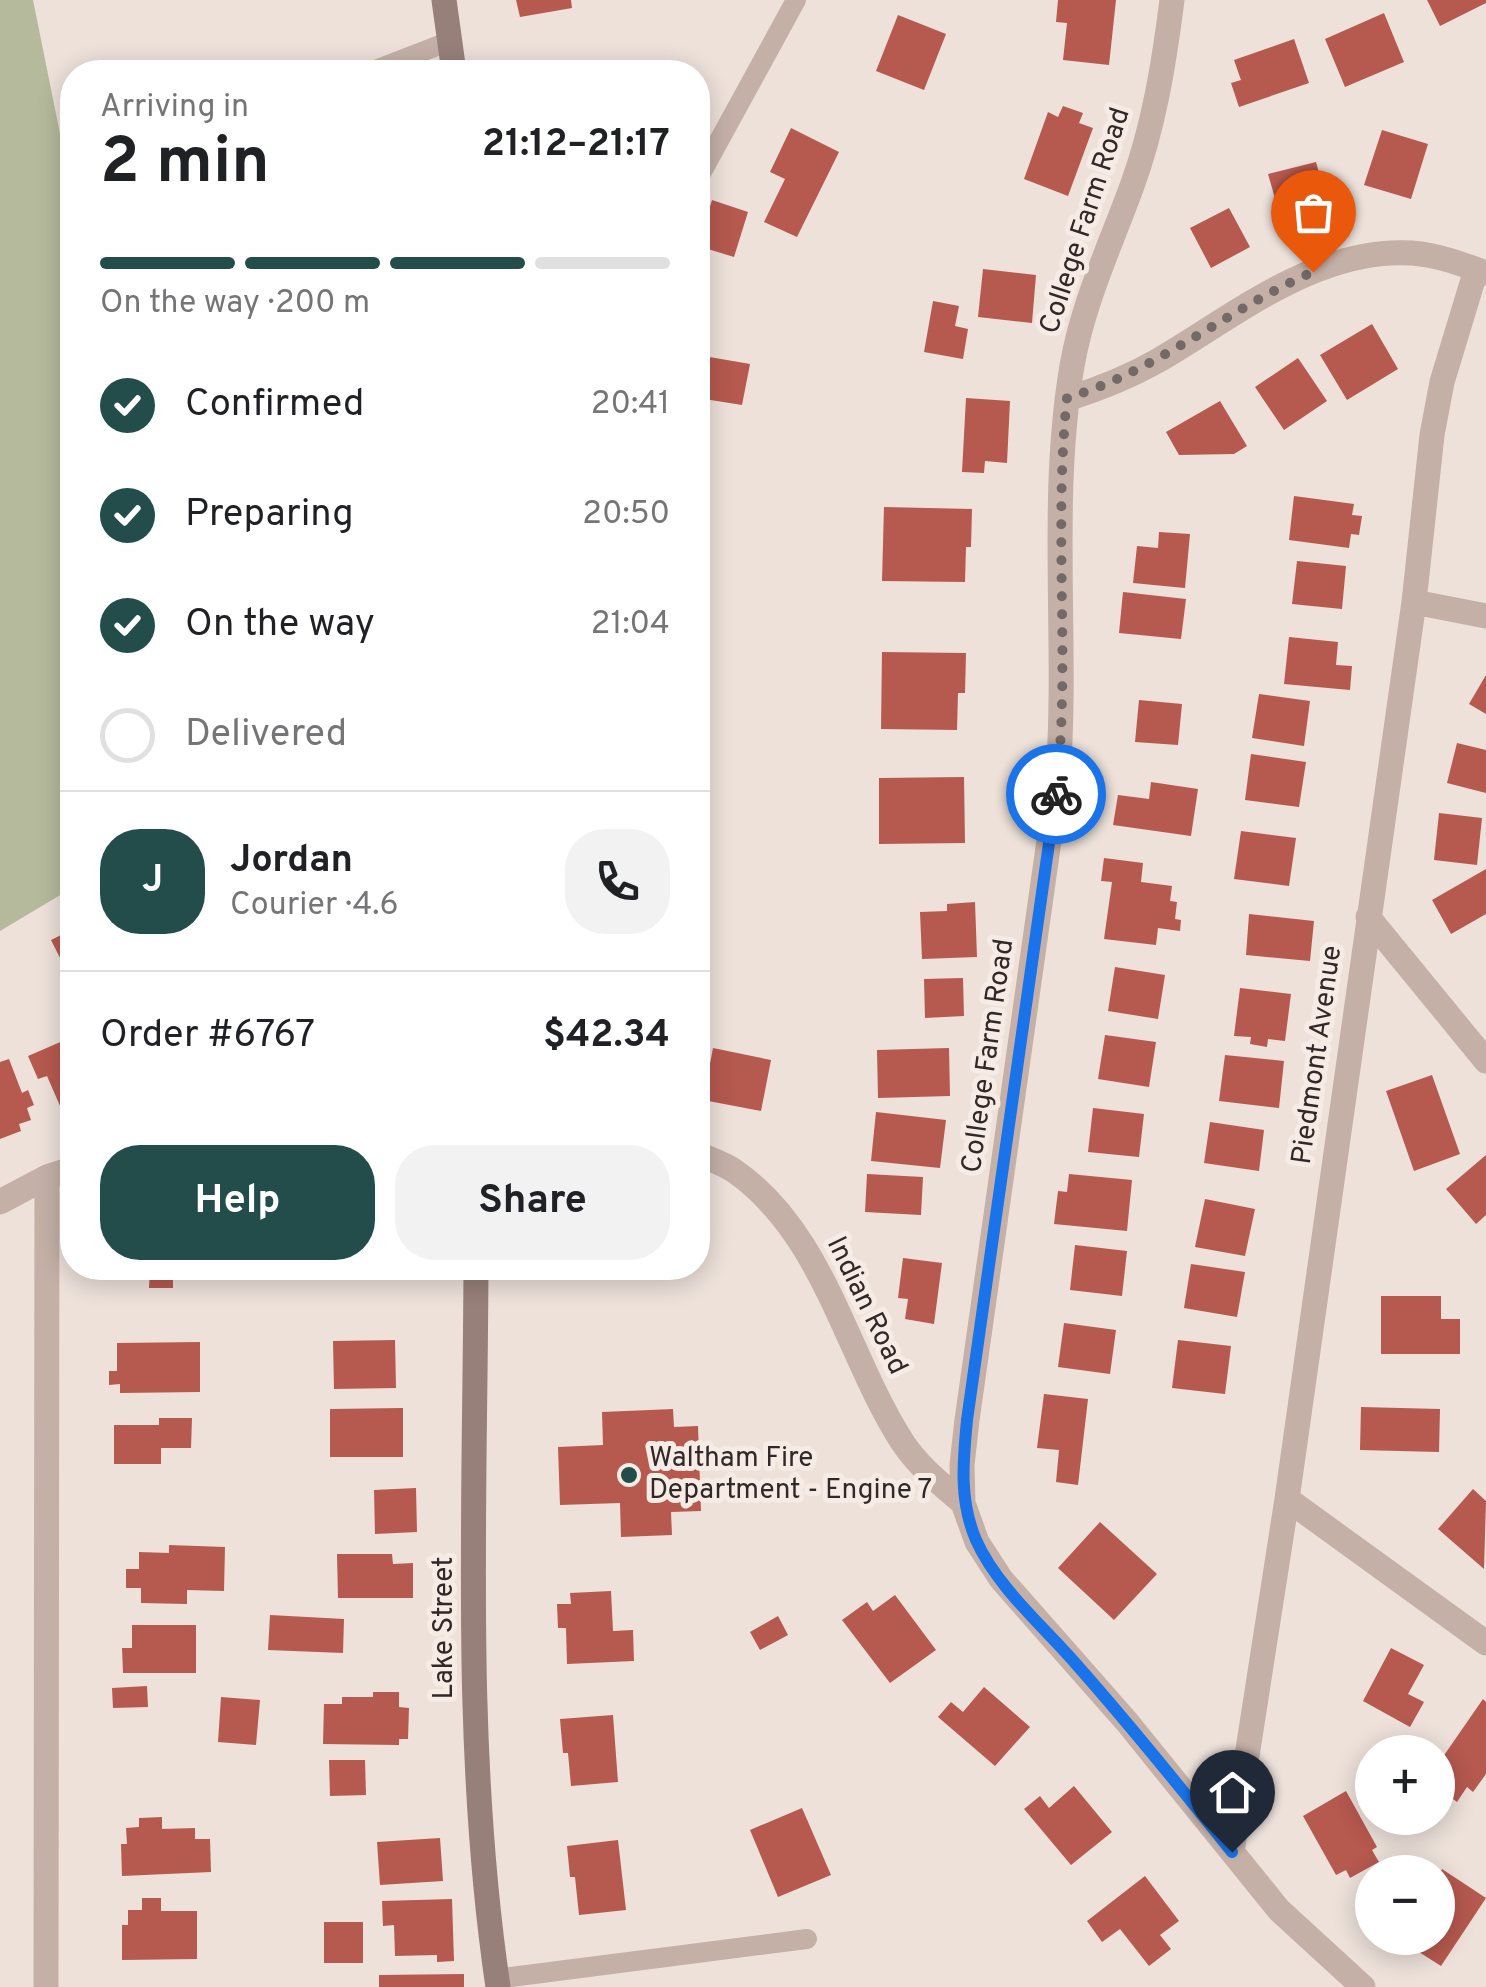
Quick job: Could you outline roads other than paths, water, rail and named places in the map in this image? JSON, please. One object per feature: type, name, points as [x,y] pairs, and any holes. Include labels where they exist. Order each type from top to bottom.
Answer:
[{"type":"street","points":[[444,0],[452,60]]},
{"type":"street","name":"College Farm Road","points":[[1172,0],[1151,123],[1133,183],[1082,318],[1067,398],[1061,493],[1062,697],[1058,777],[967,1420],[962,1465],[964,1503],[977,1542],[1001,1579],[1138,1736],[1279,1910],[1364,1987]]},
{"type":"street","points":[[1067,398],[1134,374],[1289,282],[1342,261],[1412,253],[1481,271]]},
{"type":"street","name":"Piedmont Avenue","points":[[1232,1852],[1287,1499],[1414,602],[1432,435],[1442,382],[1481,271]]},
{"type":"street","points":[[1414,602],[1486,616]]},
{"type":"street","points":[[1368,917],[1486,1060]]},
{"type":"street","name":"Indian Road","points":[[710,1159],[732,1169],[770,1204],[803,1245],[882,1407],[906,1446],[930,1474],[964,1503]]},
{"type":"street","points":[[0,1202],[60,1173]]},
{"type":"street","points":[[46,1177],[46,1987]]},
{"type":"street","name":"Lake Street","points":[[476,1280],[474,1685],[497,1983]]},
{"type":"street","points":[[1287,1499],[1486,1642]]},
{"type":"lane","points":[[710,157],[796,0]]},
{"type":"lane","points":[[401,60],[450,41]]},
{"type":"lane","points":[[497,1983],[808,1940]]},
{"type":"place","name":"Waltham Fire Department - Engine 7","points":[[629,1475]]}]
